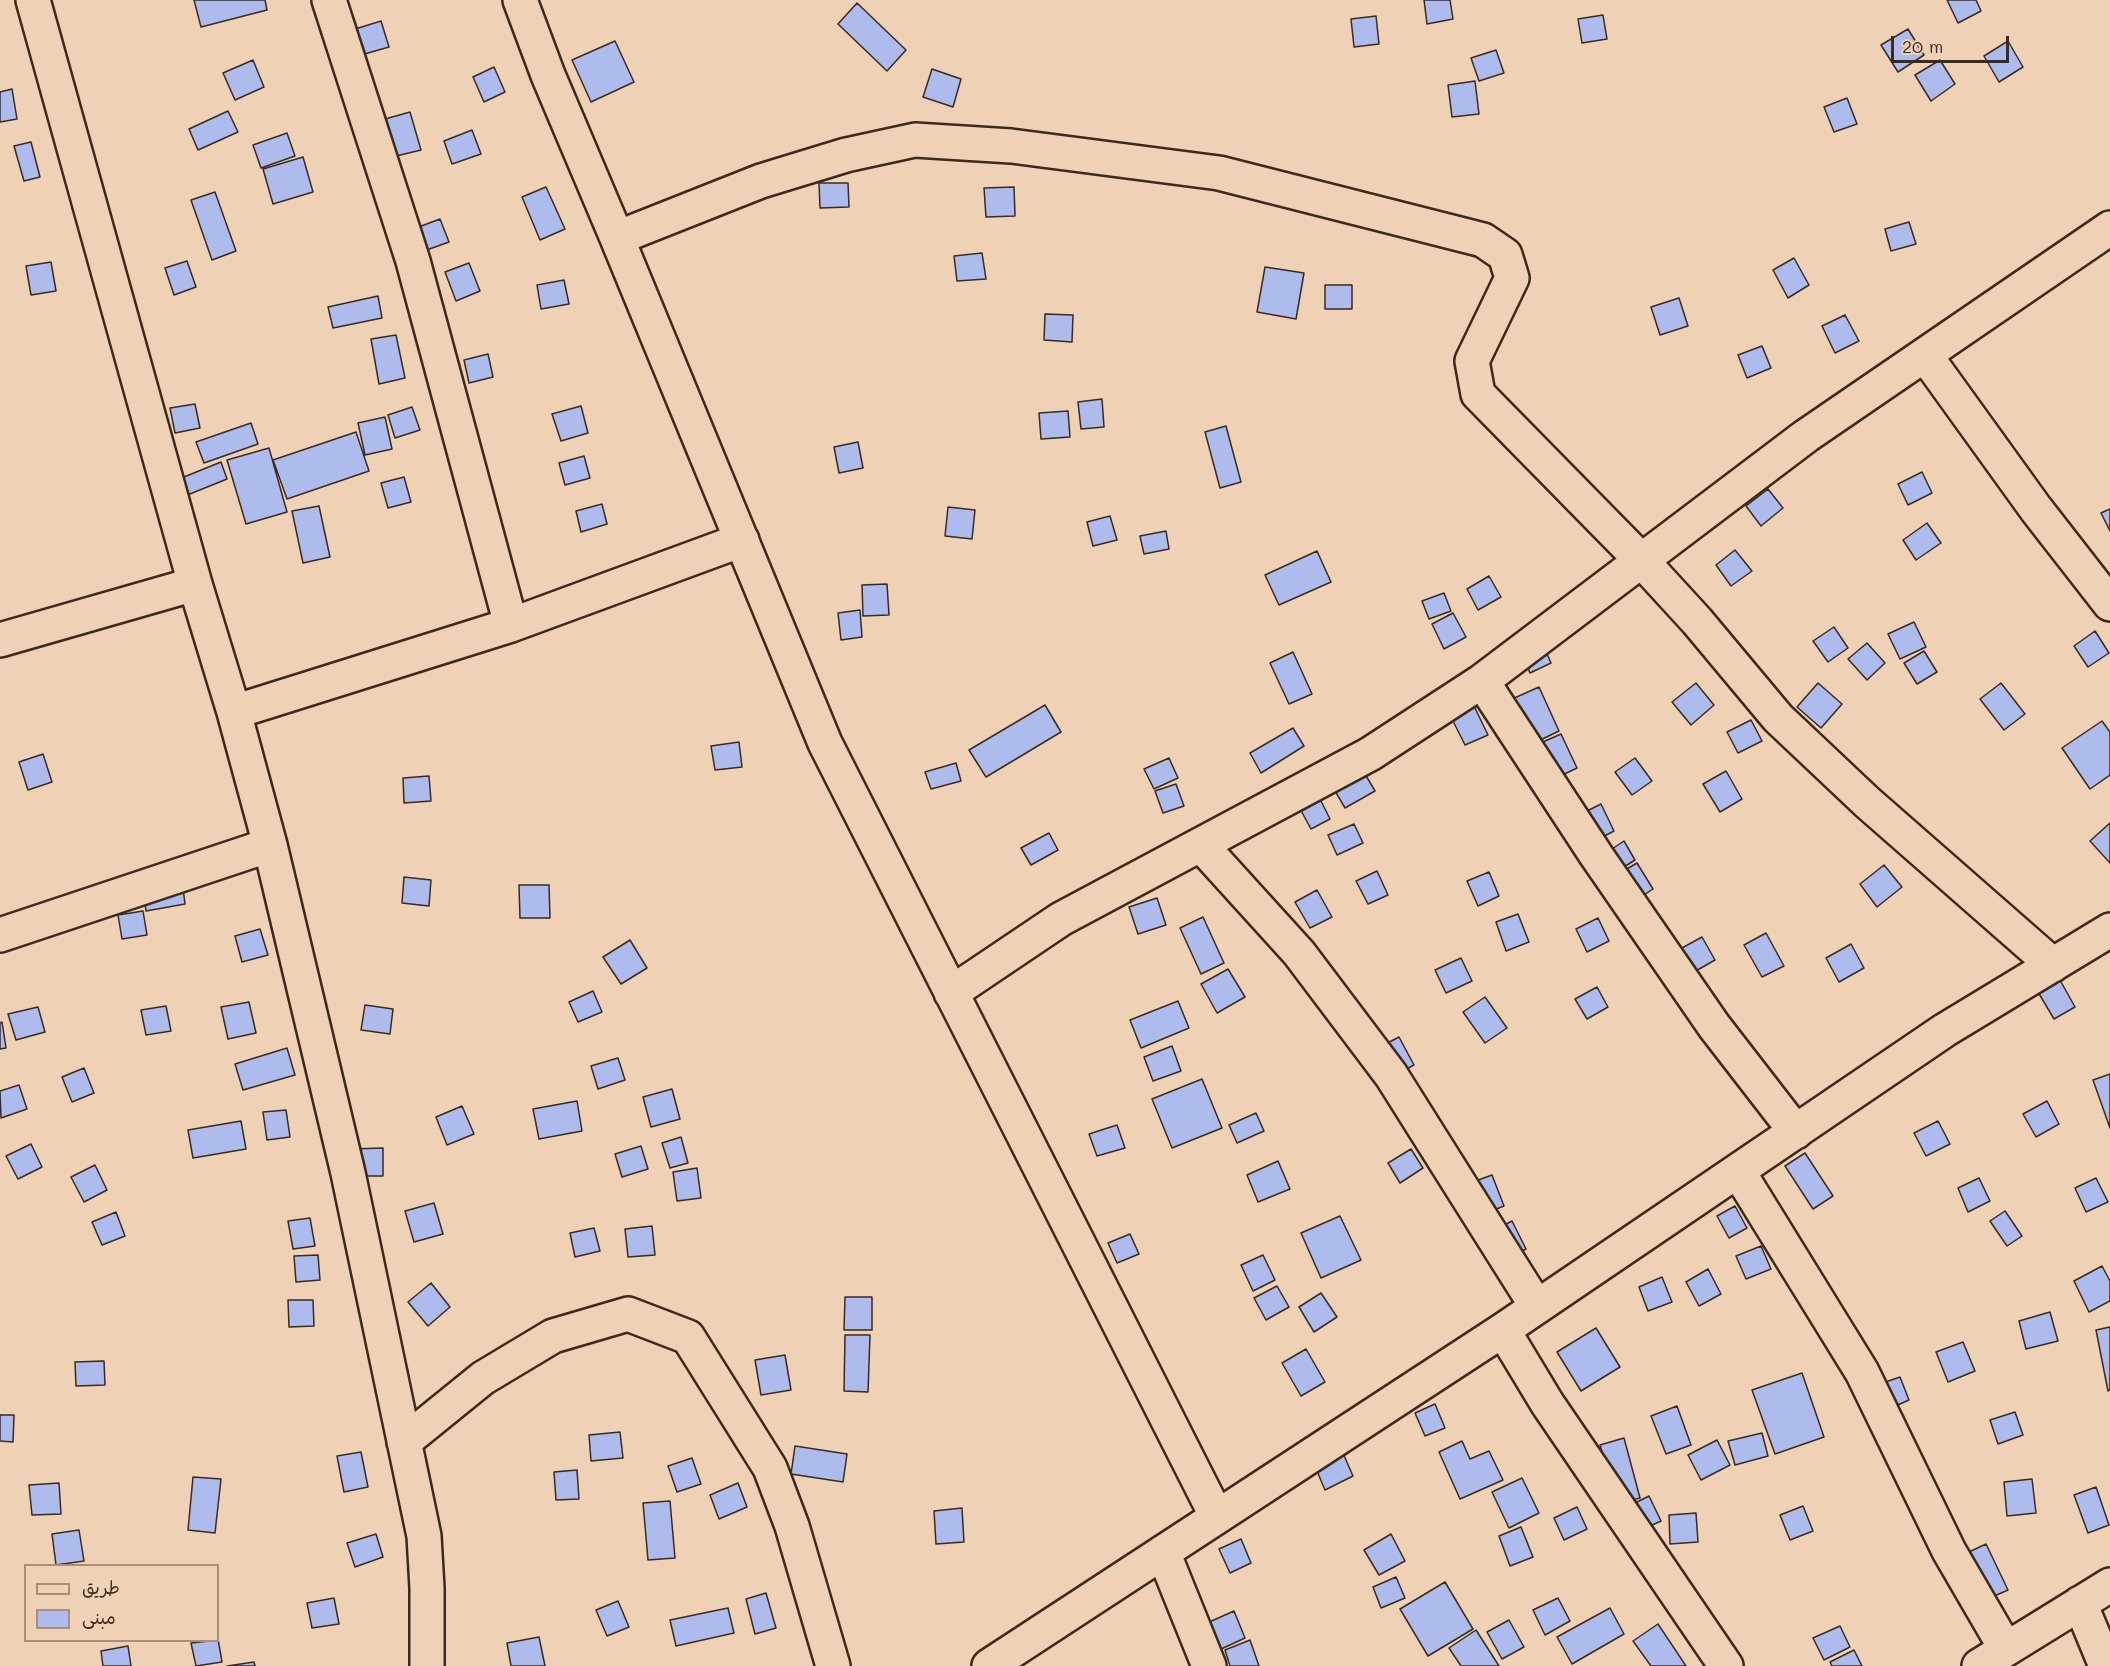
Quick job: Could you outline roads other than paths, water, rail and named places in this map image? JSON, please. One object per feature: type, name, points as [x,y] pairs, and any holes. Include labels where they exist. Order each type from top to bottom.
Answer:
[{"type":"street","points":[[33,0],[270,845],[348,1173],[424,1536],[428,1666]]},
{"type":"street","points":[[329,0],[413,261],[511,625]]},
{"type":"street","points":[[520,0],[548,75],[825,743],[1217,1517]]},
{"type":"street","points":[[617,238],[761,182],[846,155],[915,140],[1011,146],[1219,173],[1483,240],[1505,255],[1512,278],[1472,362],[1478,394],[1642,561],[1697,621],[1778,718],[1867,802],[2053,965]]},
{"type":"street","points":[[951,993],[1060,919],[1370,754],[1482,681],[1806,436],[2110,228]]},
{"type":"street","points":[[1925,355],[2036,509],[2110,604]]},
{"type":"street","points":[[234,712],[511,625],[742,540]]},
{"type":"street","points":[[0,640],[195,584]]},
{"type":"street","points":[[1482,681],[1596,855],[1714,1026],[1796,1132]]},
{"type":"street","points":[[0,935],[270,845]]},
{"type":"street","points":[[1201,845],[1299,953],[1391,1076],[1538,1307]]},
{"type":"street","points":[[989,1666],[1538,1307],[1945,1030],[2110,930]]},
{"type":"street","points":[[1738,1171],[1862,1372],[1949,1551],[1993,1658],[2110,1585]]},
{"type":"street","points":[[404,1442],[483,1378],[553,1336],[628,1314],[688,1336],[770,1468],[792,1526],[832,1666]]},
{"type":"street","points":[[1503,1330],[1553,1413],[1726,1666]]},
{"type":"street","points":[[1163,1552],[1209,1666]]},
{"type":"street","points":[[2080,1603],[2106,1666]]}]
